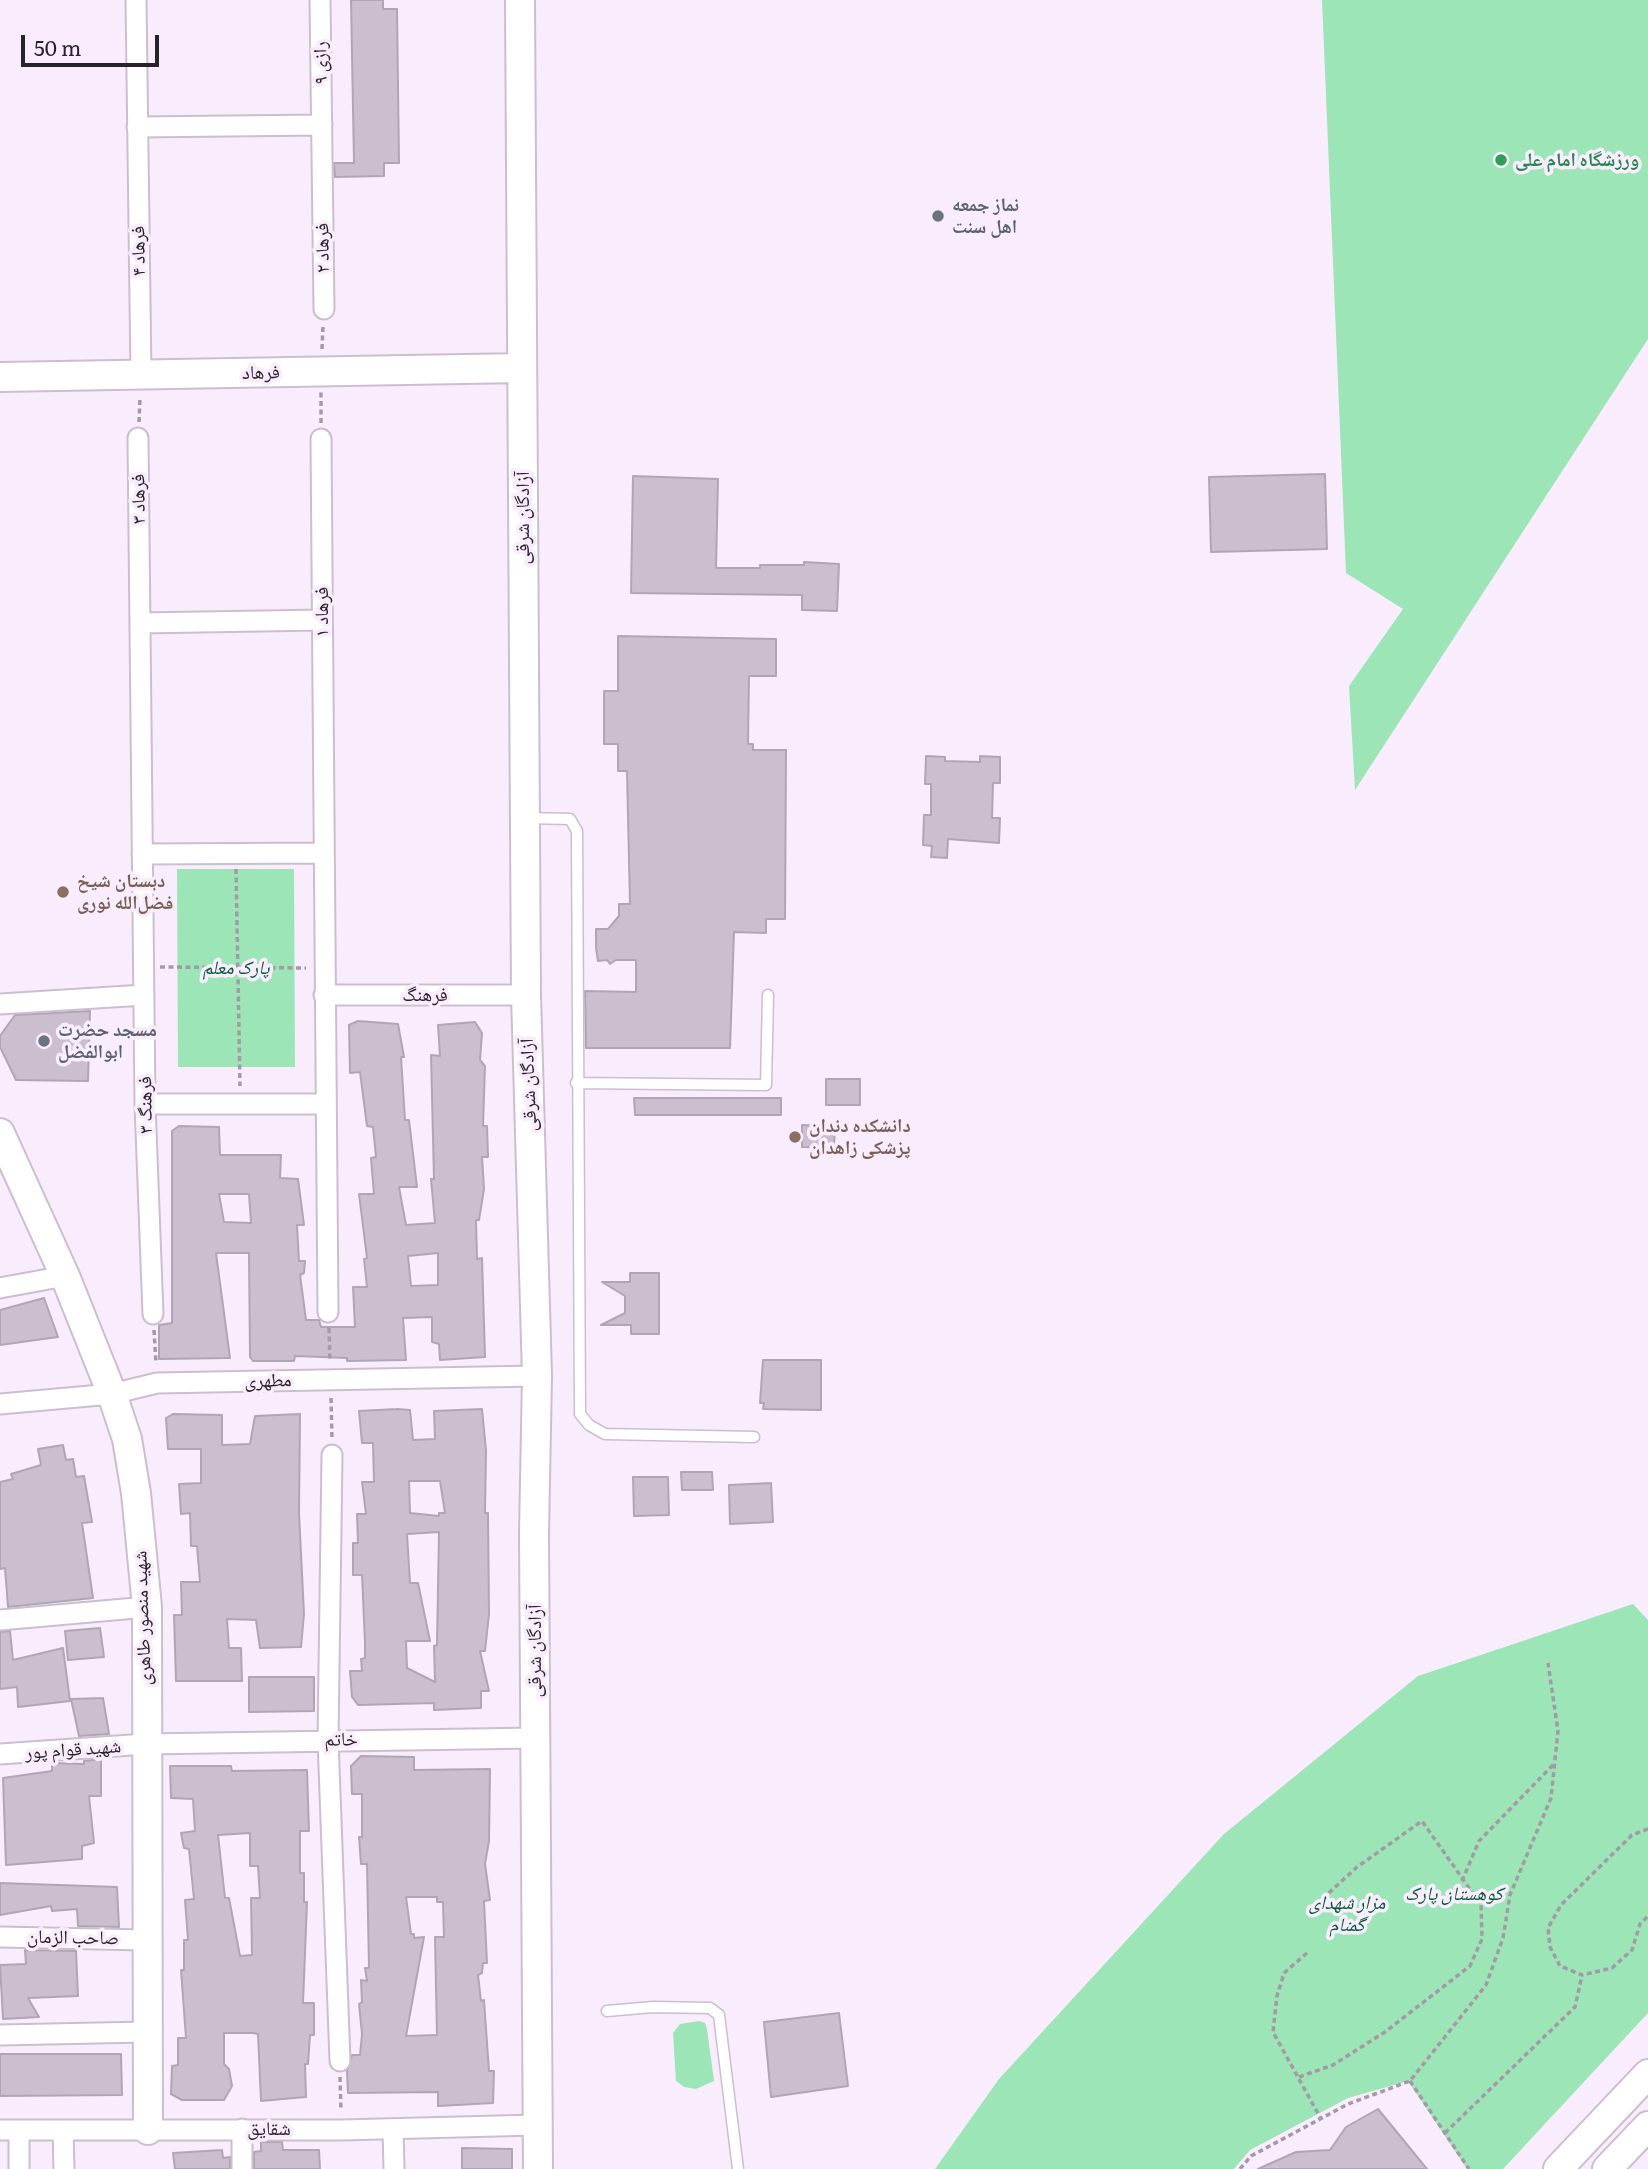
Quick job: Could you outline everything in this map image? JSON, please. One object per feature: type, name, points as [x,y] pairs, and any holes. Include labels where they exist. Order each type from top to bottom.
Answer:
[{"type":"main road","name":"آزادگان شرقی","points":[[520,0],[526,995],[537,1376],[538,2169]]},
{"type":"main road","name":"فرهاد","points":[[0,377],[522,368]]},
{"type":"main road","name":"شهید منصور طاهری","points":[[0,1133],[65,1276],[127,1439],[147,1607],[148,2130]]},
{"type":"main road","points":[[1558,2169],[1648,2074]]},
{"type":"main road","points":[[1607,2169],[1648,2126]]},
{"type":"street","name":"فرهاد ۴","points":[[136,0],[141,375]]},
{"type":"street","name":"رازی ۹","points":[[320,0],[322,125]]},
{"type":"street","points":[[137,127],[322,125]]},
{"type":"street","name":"فرهاد ۲","points":[[322,125],[324,309]]},
{"type":"street","name":"فرهاد ۳","points":[[138,438],[142,853]]},
{"type":"street","name":"فرهاد ۱","points":[[321,439],[328,1312]]},
{"type":"street","points":[[140,622],[322,620]]},
{"type":"street","points":[[142,853],[324,853]]},
{"type":"street","name":"فرهنگ ۳","points":[[142,853],[145,1104],[153,1314]]},
{"type":"street","points":[[0,1004],[144,995]]},
{"type":"street","name":"فرهنگ","points":[[324,995],[526,995]]},
{"type":"street","points":[[145,1104],[325,1104]]},
{"type":"street","points":[[0,1288],[65,1276]]},
{"type":"street","name":"مطهری","points":[[0,1404],[112,1394],[157,1383],[537,1376]]},
{"type":"street","points":[[332,1455],[328,1740],[340,2061]]},
{"type":"street","points":[[0,1620],[147,1607]]},
{"type":"street","name":"خاتم","points":[[146,1744],[536,1738]]},
{"type":"street","name":"شهید قوام پور","points":[[0,1754],[146,1744]]},
{"type":"street","name":"صاحب الزمان","points":[[0,1937],[146,1940]]},
{"type":"street","points":[[0,2035],[146,2032]]},
{"type":"street","name":"شقایق","points":[[9,2130],[341,2130],[537,2125]]},
{"type":"street","points":[[242,2129],[242,2169]]},
{"type":"street","points":[[393,2129],[394,2169]]},
{"type":"street","points":[[9,2130],[19,2169]]},
{"type":"street","points":[[63,2130],[64,2169]]},
{"type":"lane","points":[[525,818],[570,819],[577,831],[576,1083],[580,1414],[589,1425],[605,1434],[754,1437]]},
{"type":"lane","points":[[576,1083],[766,1085],[768,995]]},
{"type":"lane","points":[[607,2011],[653,2007],[710,2008],[719,2015],[738,2169]]},
{"type":"path","points":[[321,439],[324,309]]},
{"type":"path","points":[[138,438],[141,375]]},
{"type":"path","points":[[236,853],[240,1104]]},
{"type":"path","points":[[144,967],[324,968]]},
{"type":"path","points":[[153,1314],[157,1383]]},
{"type":"path","points":[[1240,2169],[1251,2156],[1348,2104],[1410,2081],[1486,1985],[1503,1938],[1510,1895],[1551,1798],[1558,1731],[1548,1663]]},
{"type":"path","points":[[1462,1881],[1479,1841],[1554,1763]]},
{"type":"path","points":[[1299,2077],[1333,2065],[1385,2032],[1470,1966],[1482,1939],[1481,1905],[1422,1821],[1357,1867],[1318,1903]]},
{"type":"path","points":[[1648,1829],[1632,1835],[1582,1881],[1561,1905],[1548,1928],[1549,1947],[1560,1966],[1582,1975],[1612,1968],[1632,1950],[1640,1924],[1648,1916]]},
{"type":"path","points":[[1307,1954],[1284,1973],[1277,1996],[1273,2032],[1321,2119]]},
{"type":"path","points":[[1445,2133],[1575,2007],[1582,1975]]},
{"type":"path","points":[[340,2061],[341,2130]]},
{"type":"path","points":[[1410,2081],[1469,2169]]},
{"type":"green space","points":[[1322,0],[1648,0],[1648,339],[1355,790],[1349,686],[1403,609],[1346,573]]},
{"type":"green space","name":"پارک معلم","points":[[177,869],[294,869],[295,1067],[178,1067]]},
{"type":"green space","name":"کوهستان پارک","points":[[1633,1604],[1648,1620],[1648,2013],[1503,2169],[1467,2169],[1408,2081],[1348,2098],[1250,2150],[1234,2169],[935,2169],[999,2079],[1224,1834],[1418,1676]]},
{"type":"green space","points":[[699,2021],[705,2023],[707,2029],[714,2081],[696,2089],[684,2087],[676,2081],[673,2033],[680,2024]]},
{"type":"building","points":[[351,0],[383,0],[383,9],[397,9],[399,163],[384,163],[384,176],[335,177],[334,163],[354,163]]},
{"type":"building","points":[[1325,474],[1327,549],[1211,552],[1209,477]]},
{"type":"building","points":[[633,476],[718,479],[716,568],[804,565],[804,562],[839,564],[837,611],[802,610],[802,595],[631,593]]},
{"type":"building","points":[[618,636],[776,639],[776,676],[749,676],[748,744],[753,744],[753,750],[786,750],[785,919],[766,919],[766,933],[734,932],[730,1048],[586,1048],[585,991],[636,992],[636,960],[616,960],[610,964],[607,960],[598,961],[596,948],[596,929],[608,929],[619,916],[619,904],[630,904],[627,771],[618,771],[618,744],[604,744],[604,691],[618,691]]},
{"type":"building","points":[[926,756],[945,757],[945,761],[980,762],[980,756],[1000,757],[1000,783],[993,783],[992,818],[1000,818],[999,843],[948,839],[947,858],[931,857],[932,846],[923,845],[924,815],[931,815],[931,784],[925,784]]},
{"type":"building","name":"مسجد حضرت ابوالفضل","points":[[90,1011],[88,1081],[16,1080],[0,1047],[0,1036],[15,1015]]},
{"type":"building","points":[[358,1021],[398,1024],[404,1057],[401,1057],[405,1120],[409,1120],[417,1187],[399,1187],[406,1225],[435,1223],[431,1179],[434,1179],[431,1055],[440,1056],[438,1025],[475,1022],[482,1033],[480,1060],[485,1066],[483,1126],[487,1126],[488,1157],[482,1157],[484,1189],[479,1220],[476,1220],[477,1259],[482,1258],[485,1357],[440,1360],[439,1344],[432,1342],[432,1317],[403,1318],[406,1360],[347,1361],[347,1358],[295,1356],[294,1361],[253,1361],[250,1357],[249,1253],[216,1253],[230,1358],[159,1359],[159,1325],[172,1323],[172,1131],[179,1126],[219,1127],[220,1155],[281,1155],[280,1178],[298,1179],[304,1225],[297,1225],[299,1261],[305,1261],[304,1273],[300,1275],[306,1320],[319,1320],[321,1327],[355,1327],[353,1287],[367,1287],[364,1259],[367,1258],[359,1194],[374,1194],[371,1158],[376,1157],[373,1127],[367,1126],[360,1072],[350,1073],[349,1025]],"holes":[[[219,1194],[249,1194],[251,1223],[224,1222]],[[438,1253],[438,1285],[411,1286],[408,1256]]]},
{"type":"building","points":[[826,1079],[860,1079],[860,1105],[826,1105]]},
{"type":"building","points":[[634,1098],[781,1098],[781,1115],[635,1115]]},
{"type":"building","points":[[802,1125],[835,1126],[834,1148],[802,1147]]},
{"type":"building","points":[[630,1273],[659,1273],[659,1334],[631,1334],[631,1325],[601,1325],[625,1313],[625,1296],[602,1282],[630,1282]]},
{"type":"building","points":[[44,1298],[58,1337],[0,1345],[0,1310]]},
{"type":"building","points":[[763,1360],[821,1360],[821,1410],[763,1409],[764,1403],[760,1403]]},
{"type":"building","points":[[482,1409],[486,1450],[485,1513],[488,1513],[489,1614],[485,1651],[480,1651],[489,1691],[481,1691],[481,1708],[434,1710],[434,1703],[358,1705],[352,1697],[350,1671],[362,1671],[361,1659],[365,1658],[362,1575],[353,1575],[353,1543],[358,1543],[357,1514],[366,1514],[362,1482],[374,1482],[373,1443],[362,1443],[359,1411],[410,1410],[413,1440],[435,1439],[434,1411]],"holes":[[[409,1481],[440,1481],[445,1513],[439,1513],[439,1516],[410,1513]],[[439,1532],[437,1645],[434,1646],[435,1682],[407,1668],[406,1641],[430,1641],[418,1583],[410,1583],[407,1534]]]},
{"type":"building","points":[[173,1414],[222,1415],[222,1445],[250,1444],[255,1416],[300,1414],[299,1513],[304,1614],[301,1647],[260,1648],[256,1620],[227,1619],[229,1648],[241,1648],[242,1681],[176,1681],[174,1615],[182,1615],[181,1582],[200,1582],[197,1546],[191,1546],[190,1513],[181,1514],[179,1484],[201,1483],[201,1449],[168,1449],[166,1418]]},
{"type":"building","points":[[63,1445],[66,1460],[73,1459],[76,1477],[84,1476],[92,1522],[82,1523],[93,1598],[8,1607],[5,1568],[0,1569],[0,1482],[13,1479],[11,1474],[41,1465],[38,1449]]},
{"type":"building","points":[[681,1472],[712,1472],[713,1490],[682,1490]]},
{"type":"building","points":[[633,1477],[668,1477],[669,1515],[634,1516]]},
{"type":"building","points":[[771,1483],[773,1522],[730,1524],[729,1485]]},
{"type":"building","points":[[100,1628],[104,1657],[68,1660],[65,1631]]},
{"type":"building","points":[[10,1631],[13,1660],[63,1648],[70,1701],[18,1707],[17,1687],[0,1689],[0,1632]]},
{"type":"building","points":[[249,1677],[314,1677],[314,1711],[249,1712]]},
{"type":"building","points":[[103,1698],[109,1734],[79,1736],[71,1699]]},
{"type":"building","points":[[361,1756],[414,1757],[414,1770],[490,1769],[489,1841],[485,1864],[490,1900],[484,1901],[487,1963],[483,1963],[482,1973],[478,1975],[481,2001],[484,2000],[489,2071],[494,2071],[493,2103],[438,2106],[438,2092],[348,2093],[347,2071],[352,2055],[360,2055],[361,1980],[367,1981],[365,1968],[369,1968],[367,1864],[361,1864],[359,1837],[362,1837],[362,1794],[352,1794],[351,1766]],"holes":[[[406,1897],[437,1897],[437,1902],[443,1902],[444,1937],[435,1937],[437,2035],[406,2036],[424,1937],[414,1938],[414,1934],[411,1934]]]},
{"type":"building","points":[[101,1759],[101,1796],[89,1796],[94,1843],[82,1846],[82,1859],[6,1865],[3,1778],[52,1771],[52,1763],[84,1764],[84,1761]]},
{"type":"building","points":[[170,1766],[231,1766],[232,1771],[307,1770],[309,1831],[300,1831],[300,1873],[304,1873],[304,1902],[307,1902],[303,2003],[314,2003],[314,2035],[310,2035],[308,2064],[305,2064],[306,2097],[261,2101],[258,2034],[253,2033],[224,2033],[224,2064],[229,2069],[232,2086],[224,2100],[182,2100],[171,2094],[172,2066],[178,2065],[178,2038],[186,2038],[181,1970],[184,1970],[184,1940],[188,1940],[185,1900],[194,1899],[189,1849],[184,1848],[181,1833],[195,1831],[193,1799],[171,1798]],"holes":[[[250,1833],[250,1866],[258,1866],[260,1898],[251,1898],[252,1955],[240,1956],[229,1898],[225,1898],[218,1835]]]},
{"type":"building","points":[[0,1883],[117,1887],[119,1927],[78,1926],[77,1909],[52,1911],[51,1906],[0,1915]]},
{"type":"building","points":[[25,1950],[76,1951],[78,1996],[28,1998],[39,2017],[3,2019],[0,1965],[26,1964]]},
{"type":"building","points":[[839,2013],[848,2086],[771,2097],[764,2022]]},
{"type":"building","points":[[0,2054],[121,2054],[122,2095],[0,2096]]},
{"type":"building","points":[[1378,2109],[1427,2169],[1258,2169],[1296,2152],[1330,2150],[1346,2127]]},
{"type":"building","points":[[261,2142],[282,2142],[283,2150],[319,2150],[320,2169],[254,2169],[254,2152],[261,2151]]},
{"type":"building","points":[[462,2148],[512,2149],[512,2169],[462,2169]]},
{"type":"building","points":[[222,2150],[223,2158],[230,2157],[230,2169],[175,2169],[173,2153]]},
{"type":"place","name":"ورزشگاه امام علی","points":[[1501,160]]},
{"type":"place","name":"نماز جمعه اهل سنت","points":[[938,216]]},
{"type":"place","name":"دبستان شیخ فضل‌الله نوری","points":[[63,892]]},
{"type":"place","name":"مسجد حضرت ابوالفضل","points":[[44,1041]]},
{"type":"place","name":"دانشکده دندان پزشکی زاهدان","points":[[795,1137]]},
{"type":"park label","name":"مزار شهدای گمنام","points":[[1347,1914]]}]
